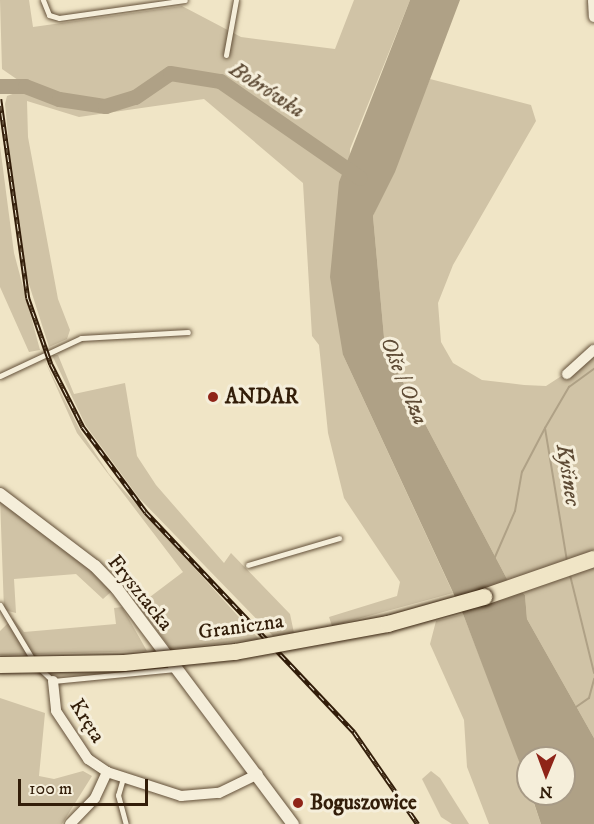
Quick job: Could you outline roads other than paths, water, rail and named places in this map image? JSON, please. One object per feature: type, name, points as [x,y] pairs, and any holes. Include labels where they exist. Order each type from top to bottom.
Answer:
[{"type":"main road","name":"Graniczna","points":[[0,665],[124,663],[235,652],[388,624],[484,597],[594,559]]},
{"type":"street","points":[[593,0],[594,18]]},
{"type":"street","points":[[567,374],[594,350]]},
{"type":"street","name":"Frysztacka","points":[[0,494],[95,566],[258,774],[293,824]]},
{"type":"street","name":"Kręta","points":[[53,681],[56,711],[88,759],[107,772],[160,791],[200,796],[219,793],[258,774]]},
{"type":"street","name":"Kręta","points":[[70,824],[95,798],[107,772]]},
{"type":"lane","points":[[43,0],[50,15],[59,18],[185,0]]},
{"type":"lane","points":[[226,55],[236,0]]},
{"type":"lane","points":[[0,376],[81,338],[188,332]]},
{"type":"lane","points":[[248,565],[339,538]]},
{"type":"lane","points":[[0,604],[25,651],[53,681],[175,669]]},
{"type":"lane","points":[[123,778],[118,795],[126,824]]},
{"type":"waterway","name":"Bobrówka","points":[[0,86],[25,86],[59,99],[105,106],[135,97],[170,73],[220,81],[360,178]]},
{"type":"waterway","name":"Kyšinec","points":[[567,561],[545,428],[569,387],[594,369]]},
{"type":"waterway","points":[[495,557],[515,511],[522,472],[545,428]]},
{"type":"waterway","name":"Kyšinec","points":[[570,575],[594,673]]},
{"type":"waterway","name":"Kyšinec","points":[[576,707],[589,698],[594,679]]},
{"type":"railway","points":[[0,99],[28,298],[51,364],[83,427],[146,512],[354,732],[418,824]]},
{"type":"place","name":"ANDAR","points":[[213,397]]},
{"type":"place","name":"Boguszowice","points":[[298,803]]},
{"type":"water label","name":"Olše / Olza","points":[[404,381]]}]
